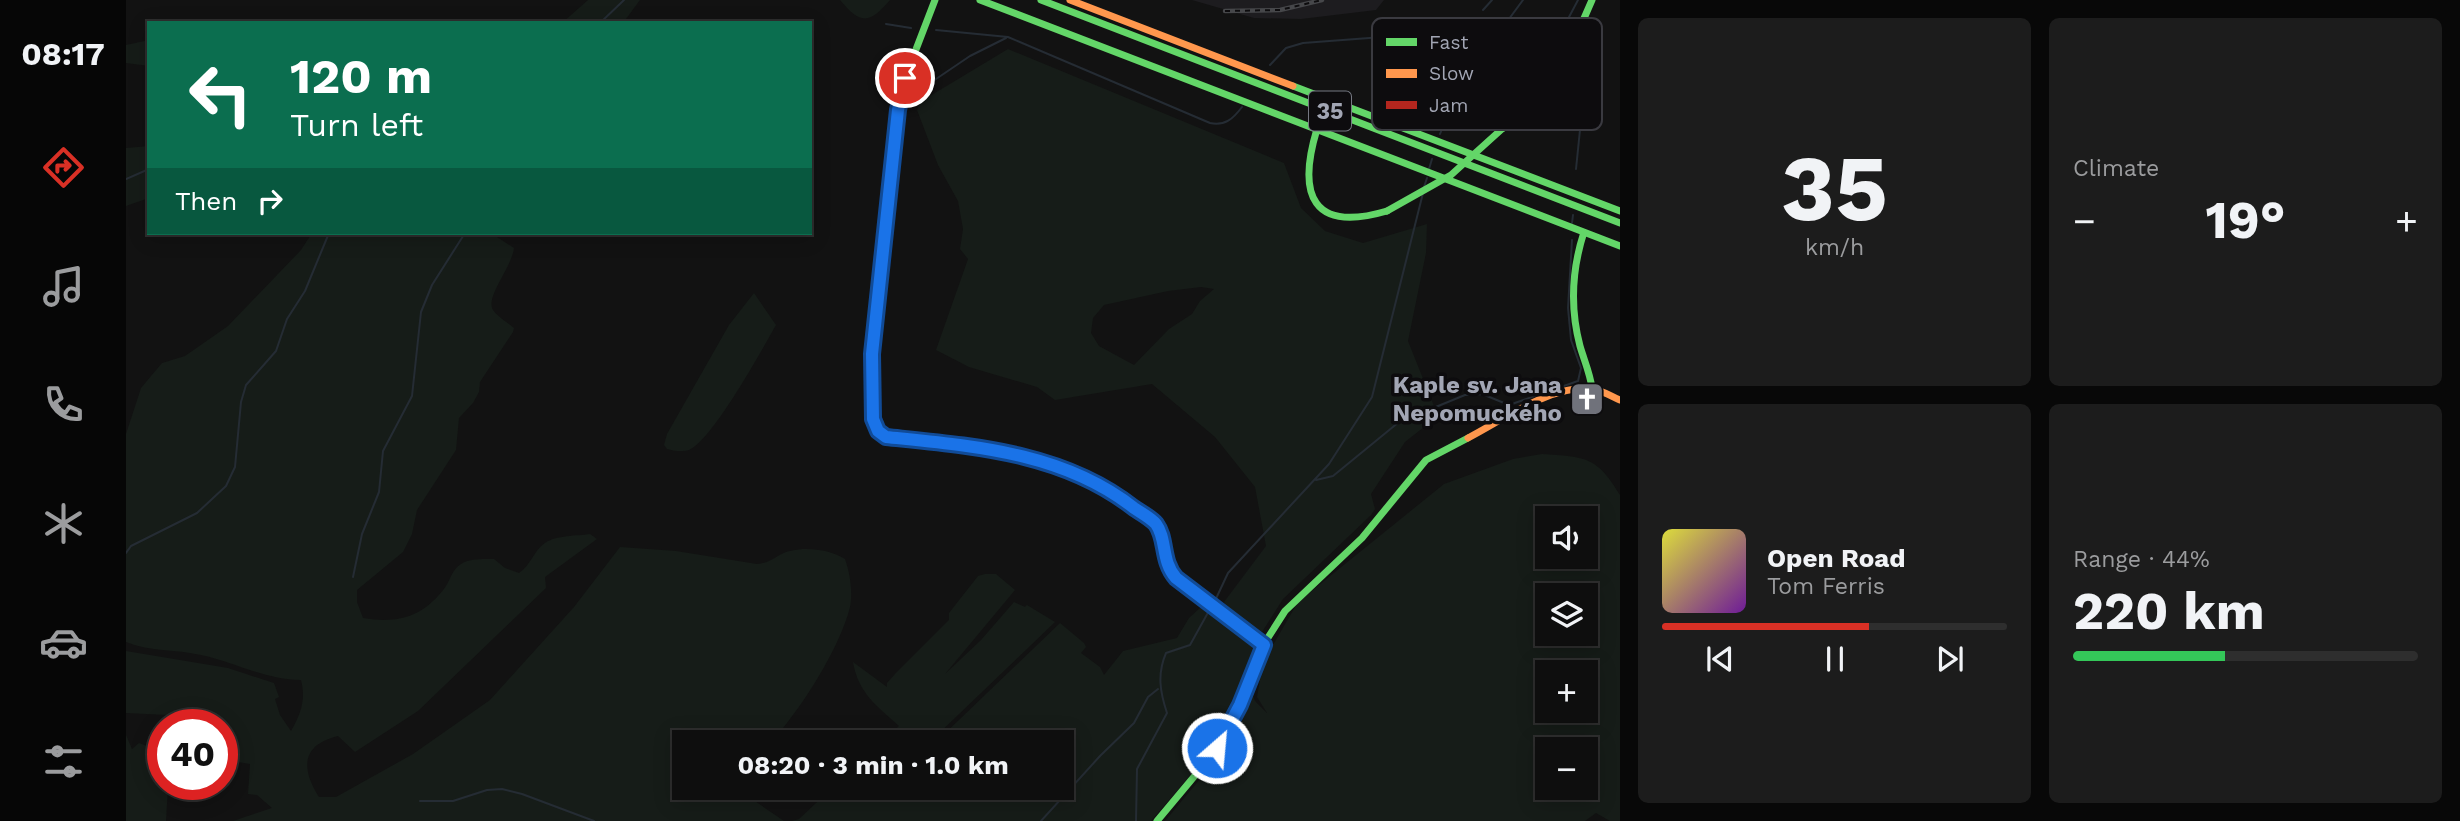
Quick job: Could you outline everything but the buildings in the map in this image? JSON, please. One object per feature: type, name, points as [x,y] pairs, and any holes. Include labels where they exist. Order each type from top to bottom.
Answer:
[{"type":"main road","points":[[935,0],[905,78],[898,110],[873,343],[873,419],[878,431],[886,437],[1003,450],[1078,473],[1115,493],[1156,524],[1169,570],[1217,612],[1264,645]]},
{"type":"main road","points":[[980,0],[1620,246]]},
{"type":"main road","name":"35","points":[[1041,0],[1372,127]]},
{"type":"main road","name":"35","points":[[1070,0],[1372,116]]},
{"type":"main road","points":[[1584,18],[1592,0]]},
{"type":"main road","points":[[1317,129],[1306,169],[1307,184],[1316,203],[1330,214],[1346,219],[1362,219],[1387,211],[1451,175],[1501,130]]},
{"type":"main road","name":"35","points":[[1380,130],[1620,222]]},
{"type":"main road","name":"35","points":[[1409,130],[1620,211]]},
{"type":"main road","points":[[1584,232],[1578,248],[1573,320],[1591,376],[1592,388]]},
{"type":"main road","points":[[1157,821],[1217,748],[1240,705],[1264,645],[1301,593],[1362,538],[1426,460],[1482,431],[1507,414],[1569,390],[1592,388],[1620,400]]},
{"type":"shaded area","points":[[588,0],[640,0],[624,21],[564,21]]},
{"type":"shaded area","points":[[840,0],[890,0],[876,14],[865,18],[853,14]]},
{"type":"shaded area","points":[[1192,0],[1384,0],[1376,10],[1301,19],[1254,18]]},
{"type":"shaded area","points":[[147,40],[147,66],[126,63],[126,45]]},
{"type":"shaded area","points":[[1008,49],[1284,163],[1301,208],[1325,231],[1363,243],[1427,224],[1426,253],[1408,341],[1438,416],[1405,442],[1371,494],[1375,509],[1371,515],[1283,599],[1262,632],[1228,610],[1224,602],[1266,546],[1255,487],[1215,437],[1152,384],[1055,400],[1037,387],[969,367],[936,350],[968,259],[960,249],[963,229],[958,201],[938,165],[917,110],[920,102]],"holes":[[[1201,287],[1214,289],[1200,301],[1192,314],[1169,329],[1134,365],[1099,346],[1091,333],[1093,318],[1104,305],[1168,291]]]},
{"type":"shaded area","points":[[147,146],[147,199],[126,206],[126,148]]},
{"type":"shaded area","points":[[311,235],[494,235],[514,248],[492,304],[493,310],[514,328],[513,332],[480,382],[479,392],[473,403],[459,418],[456,450],[417,510],[412,534],[403,552],[357,590],[357,602],[363,618],[399,619],[429,605],[438,597],[458,566],[465,562],[494,559],[505,568],[519,573],[541,546],[550,540],[590,534],[597,539],[545,577],[546,588],[418,711],[355,752],[338,736],[317,745],[311,752],[307,768],[319,797],[336,797],[413,754],[490,700],[574,607],[620,547],[676,551],[757,564],[794,550],[821,550],[845,559],[850,583],[850,607],[838,641],[818,678],[782,729],[672,730],[672,800],[753,800],[784,821],[233,821],[272,808],[257,795],[248,794],[250,764],[238,762],[238,709],[147,709],[147,714],[126,713],[126,651],[228,668],[274,683],[279,697],[275,699],[280,715],[291,731],[300,712],[303,700],[301,680],[263,674],[201,655],[126,642],[126,434],[141,388],[162,363],[185,356],[228,326],[301,250]]},
{"type":"shaded area","points":[[754,293],[776,325],[760,354],[723,413],[699,443],[689,450],[667,449],[664,445],[667,434],[729,325]]},
{"type":"shaded area","points":[[1542,454],[1588,461],[1604,473],[1620,495],[1620,821],[1610,821],[1596,813],[1585,821],[1165,821],[1216,760],[1252,693],[1255,701],[1267,713],[1257,697],[1263,662],[1298,602],[1444,484],[1513,459]]},
{"type":"shaded area","points":[[985,574],[996,574],[1015,590],[945,674],[981,640],[1014,602],[1025,607],[1027,605],[1055,622],[942,730],[895,730],[899,726],[864,691],[853,662],[887,687],[895,674],[949,620],[949,613],[978,576]]},
{"type":"shaded area","points":[[1201,607],[1253,643],[1245,682],[1221,731],[1194,771],[1151,821],[792,821],[799,819],[819,800],[1074,800],[1074,730],[949,730],[1060,623],[1084,643],[1086,647],[1081,653],[1100,667],[1104,675],[1123,651],[1177,638],[1189,618]]},
{"type":"shaded area","points":[[126,735],[132,749],[139,743],[147,746],[147,800],[167,800],[166,821],[126,821]]},
{"type":"waterway","points":[[602,21],[624,0]]},
{"type":"waterway","points":[[1483,10],[1492,0]]},
{"type":"waterway","points":[[1510,18],[1523,0]]},
{"type":"waterway","points":[[1569,18],[1578,0]]},
{"type":"waterway","points":[[886,24],[911,28]]},
{"type":"waterway","points":[[936,30],[1008,37],[1210,123],[1228,121],[1242,107]]},
{"type":"waterway","points":[[905,100],[970,56],[1006,38]]},
{"type":"waterway","points":[[1270,65],[1286,48],[1303,43],[1372,38]]},
{"type":"waterway","points":[[1440,134],[1442,130]]},
{"type":"waterway","points":[[1576,169],[1580,130]]},
{"type":"waterway","points":[[1429,169],[1432,159]]},
{"type":"waterway","points":[[126,179],[147,170]]},
{"type":"waterway","points":[[1424,187],[1427,178]]},
{"type":"waterway","points":[[1213,605],[1228,573],[1329,464],[1372,397],[1423,193]]},
{"type":"waterway","points":[[1572,223],[1573,215]]},
{"type":"waterway","points":[[126,553],[131,546],[197,513],[226,486],[235,467],[241,402],[246,385],[276,351],[287,319],[305,291],[328,235]]},
{"type":"waterway","points":[[353,577],[362,534],[379,492],[383,451],[412,396],[421,312],[432,285],[464,235]]},
{"type":"waterway","points":[[1316,480],[1333,476],[1399,422],[1465,395],[1482,394],[1509,405],[1578,381],[1581,368],[1571,340],[1568,308],[1572,240]]},
{"type":"waterway","points":[[1136,821],[1137,769],[1167,713],[1161,683],[1163,661],[1166,653],[1190,645],[1210,609]]},
{"type":"waterway","points":[[1041,821],[1134,723],[1148,697],[1158,689]]},
{"type":"waterway","points":[[420,801],[453,801],[487,790],[502,789],[594,821]]},
{"type":"railway","points":[[1225,11],[1280,10],[1322,0]]},
{"type":"traffic: fast","points":[[935,0],[905,78],[898,110],[872,354],[873,419],[878,431],[886,437],[1012,454]]},
{"type":"traffic: fast","points":[[980,0],[1620,246]]},
{"type":"traffic: fast","points":[[1041,0],[1372,127]]},
{"type":"traffic: fast","points":[[1584,18],[1592,0]]},
{"type":"traffic: fast","points":[[1293,86],[1372,116]]},
{"type":"traffic: fast","points":[[1317,129],[1309,173],[1316,203],[1327,212],[1342,217],[1387,211]]},
{"type":"traffic: fast","points":[[1379,130],[1620,223]]},
{"type":"traffic: fast","points":[[1408,130],[1620,211]]},
{"type":"traffic: fast","points":[[1387,211],[1451,175],[1501,130]]},
{"type":"traffic: fast","points":[[1584,232],[1575,274],[1574,303],[1577,332],[1592,388]]},
{"type":"traffic: fast","points":[[1157,821],[1218,748],[1240,705],[1264,644],[1285,611],[1362,538],[1426,460],[1468,438]]},
{"type":"traffic: slow","points":[[1070,0],[1293,86]]},
{"type":"traffic: slow","points":[[1468,438],[1526,406],[1557,393],[1589,388],[1620,400]]},
{"type":"traffic: jam","points":[[1012,454],[1076,475],[1105,489],[1148,516],[1159,529],[1176,578],[1264,644]]},
{"type":"place","name":"Kaple sv. Jana Nepomuckého","points":[[1587,399]]},
{"type":"route","points":[[905,78],[898,110],[875,310],[872,354],[873,419],[878,431],[886,437],[1003,450],[1078,473],[1115,493],[1156,524],[1169,570],[1176,578],[1217,612],[1264,645],[1240,705],[1217,748]]}]
